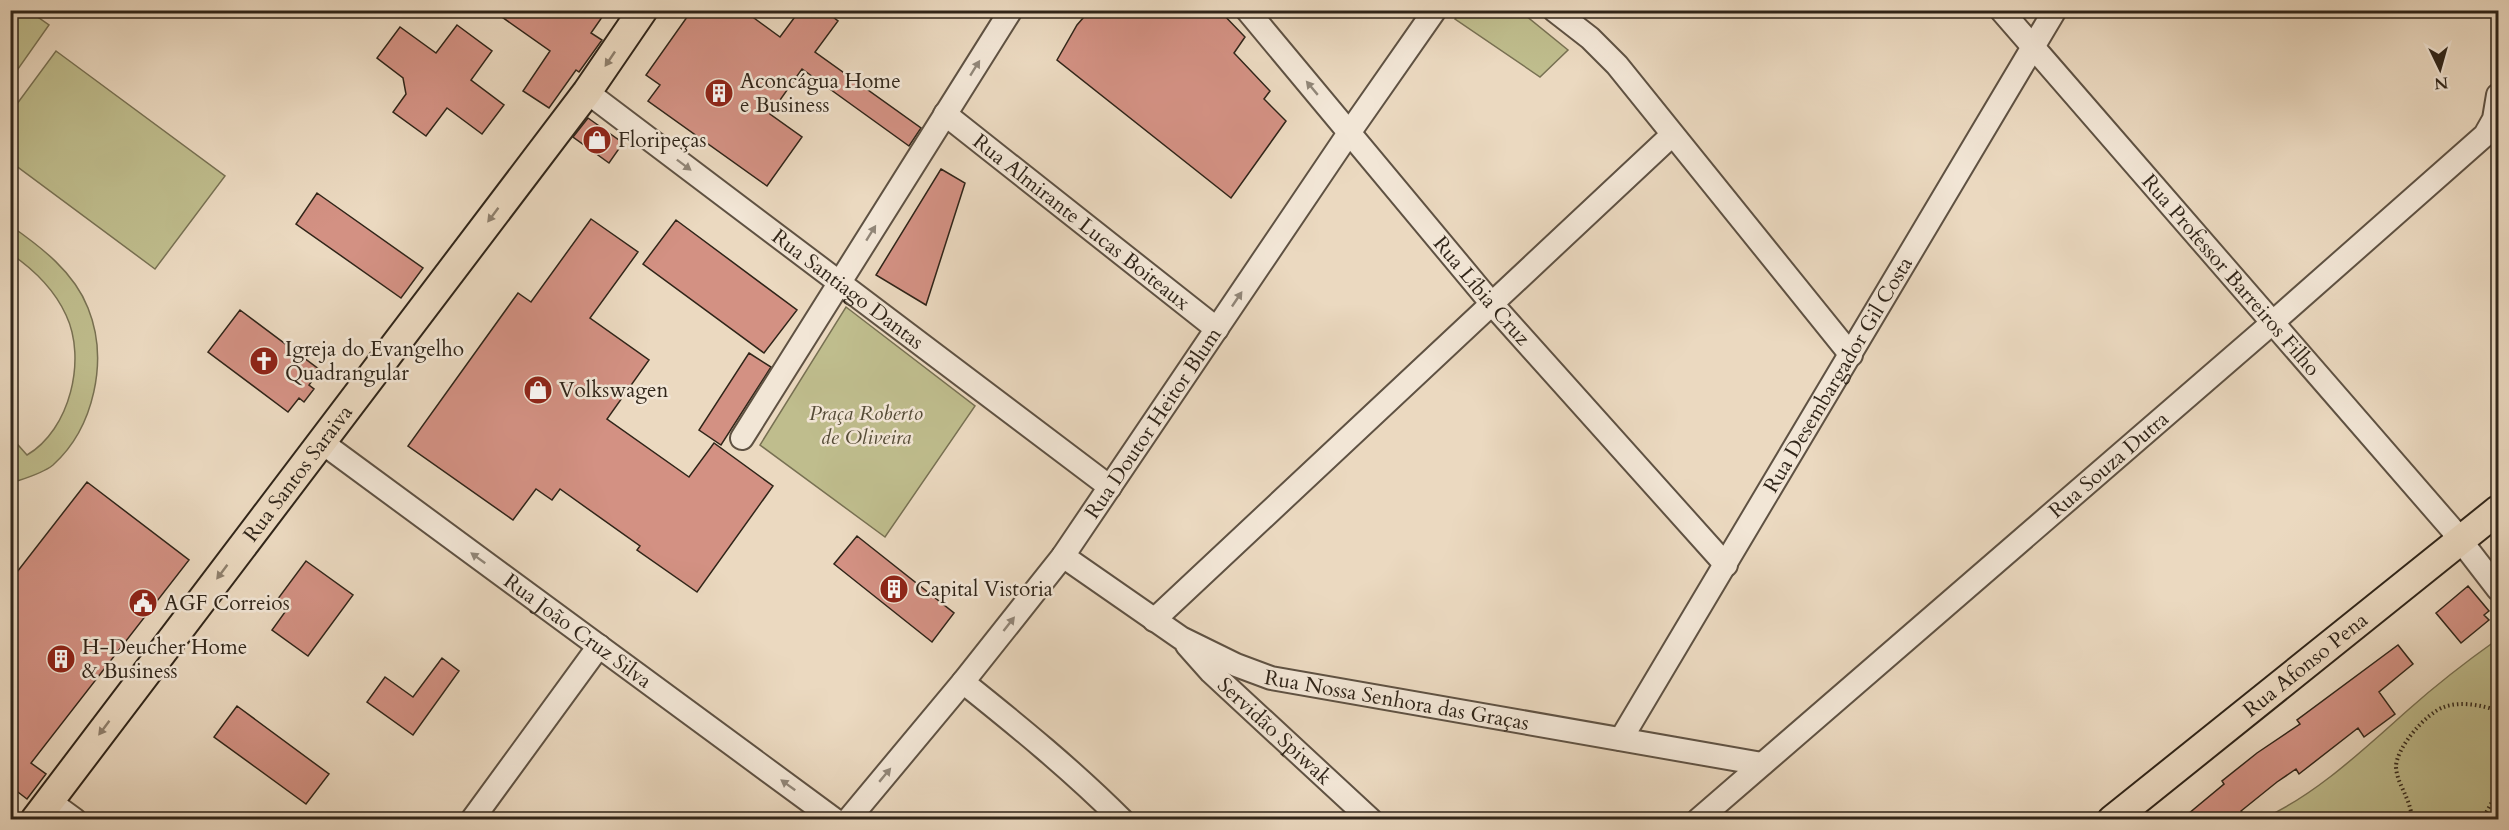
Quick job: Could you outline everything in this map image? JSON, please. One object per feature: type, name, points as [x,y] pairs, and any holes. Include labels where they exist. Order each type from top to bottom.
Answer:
[{"type":"main road","name":"Rua Santos Saraiva","points":[[42,810],[587,92],[643,10]]},
{"type":"main road","name":"Rua Afonso Pena","points":[[2112,819],[2499,510]]},
{"type":"street","points":[[742,438],[1011,10]]},
{"type":"street","name":"Rua Líbia Cruz","points":[[1247,10],[1492,304],[1726,565]]},
{"type":"street","name":"Rua Doutor Heitor Blum","points":[[848,819],[963,682],[1063,556],[1349,132],[1435,10]]},
{"type":"street","points":[[1554,10],[1590,38],[1617,65],[1851,355]]},
{"type":"street","name":"Rua Professor Barreiros Filho","points":[[2001,10],[2451,528],[2499,589]]},
{"type":"street","name":"Rua Desembargador Gil Costa","points":[[1621,740],[2055,10]]},
{"type":"street","name":"Rua Santiago Dantas","points":[[587,92],[1110,487]]},
{"type":"street","name":"Rua Souza Dutra","points":[[1698,819],[2485,135],[2494,119],[2499,95]]},
{"type":"street","name":"Rua Almirante Lucas Boiteaux","points":[[945,114],[1216,329]]},
{"type":"street","points":[[1155,620],[1672,135]]},
{"type":"street","name":"Rua João Cruz Silva","points":[[320,441],[835,819]]},
{"type":"street","name":"Rua Nossa Senhora das Graças","points":[[1063,556],[1181,638],[1236,665],[1271,678],[1761,764]]},
{"type":"street","name":"Servidão Spiwak","points":[[1181,638],[1211,672],[1371,819]]},
{"type":"street","points":[[472,819],[599,646]]},
{"type":"street","points":[[963,682],[1029,734],[1122,819]]},
{"type":"street","points":[[42,810],[75,819]]},
{"type":"path","points":[[2412,819],[2411,805],[2399,782],[2396,766],[2398,753],[2406,739],[2443,707],[2464,704],[2499,711]]},
{"type":"path","points":[[2482,819],[2499,791]]},
{"type":"green space","points":[[11,10],[29,11],[49,25],[11,79]]},
{"type":"green space","points":[[1461,11],[1520,11],[1568,50],[1540,77],[1455,19]]},
{"type":"green space","points":[[56,51],[225,176],[155,269],[11,162],[11,112]]},
{"type":"green space","points":[[11,226],[56,261],[82,295],[94,328],[97,371],[88,413],[67,450],[49,468],[11,483],[11,465],[17,461],[11,454],[11,437],[27,455],[42,444],[54,429],[64,411],[70,392],[75,352],[72,333],[61,306],[35,273],[11,254]]},
{"type":"green space","name":"Praça Roberto de Oliveira","points":[[846,307],[975,406],[885,537],[760,445]]},
{"type":"green space","points":[[2498,639],[2498,819],[2262,819],[2320,784],[2441,682]]},
{"type":"building","points":[[492,10],[607,10],[591,33],[602,40],[579,72],[576,70],[549,108],[523,91],[550,51]]},
{"type":"building","name":"Aconcágua Home e Business","points":[[692,10],[743,10],[780,37],[800,10],[824,10],[838,21],[815,52],[921,128],[909,146],[802,69],[770,114],[802,137],[767,186],[648,101],[660,85],[646,75]]},
{"type":"building","points":[[1090,10],[1219,10],[1245,37],[1234,53],[1270,91],[1264,99],[1286,121],[1231,198],[1057,60],[1077,25]]},
{"type":"building","points":[[457,25],[492,51],[471,80],[504,105],[482,134],[447,108],[426,136],[393,112],[406,94],[403,78],[377,58],[400,27],[436,53]]},
{"type":"building","name":"Floripeças","points":[[588,118],[623,143],[609,163],[573,137]]},
{"type":"building","points":[[941,169],[965,183],[926,305],[876,275]]},
{"type":"building","points":[[317,193],[423,268],[401,298],[296,224]]},
{"type":"building","name":"Volkswagen","points":[[591,219],[638,252],[590,318],[649,360],[607,419],[689,477],[714,443],[773,486],[697,592],[637,550],[640,546],[560,489],[552,500],[536,489],[513,520],[408,446],[518,293],[531,302]]},
{"type":"building","points":[[676,220],[797,310],[764,353],[643,264]]},
{"type":"building","name":"Igreja do Evangelho Quadrangular","points":[[240,310],[320,370],[309,385],[314,389],[304,402],[299,398],[288,412],[208,352]]},
{"type":"building","points":[[749,353],[771,367],[721,445],[699,430]]},
{"type":"building","name":"H-Deucher Home & Business","points":[[87,482],[189,560],[31,763],[46,774],[27,799],[10,786],[10,581]]},
{"type":"building","name":"Capital Vistoria","points":[[857,536],[954,613],[932,642],[834,564]]},
{"type":"building","points":[[306,561],[353,595],[308,656],[272,630],[288,608],[277,600]]},
{"type":"building","points":[[2468,586],[2489,611],[2484,615],[2489,620],[2461,643],[2436,613]]},
{"type":"building","points":[[2398,645],[2413,664],[2379,692],[2395,714],[2364,737],[2358,728],[2299,774],[2296,769],[2277,782],[2241,811],[2248,819],[2182,819],[2224,784],[2222,781],[2257,753],[2300,724],[2297,720]]},
{"type":"building","points":[[442,658],[459,671],[413,735],[367,702],[385,677],[413,697]]},
{"type":"building","points":[[237,706],[329,774],[306,804],[214,737]]},
{"type":"place","name":"Aconcágua Home e Business","points":[[719,93]]},
{"type":"place","name":"Floripeças","points":[[597,140]]},
{"type":"place","name":"Igreja do Evangelho Quadrangular","points":[[264,361]]},
{"type":"place","name":"Volkswagen","points":[[538,390]]},
{"type":"place","name":"Capital Vistoria","points":[[894,589]]},
{"type":"place","name":"AGF Correios","points":[[143,603]]},
{"type":"place","name":"H-Deucher Home & Business","points":[[61,659]]}]
